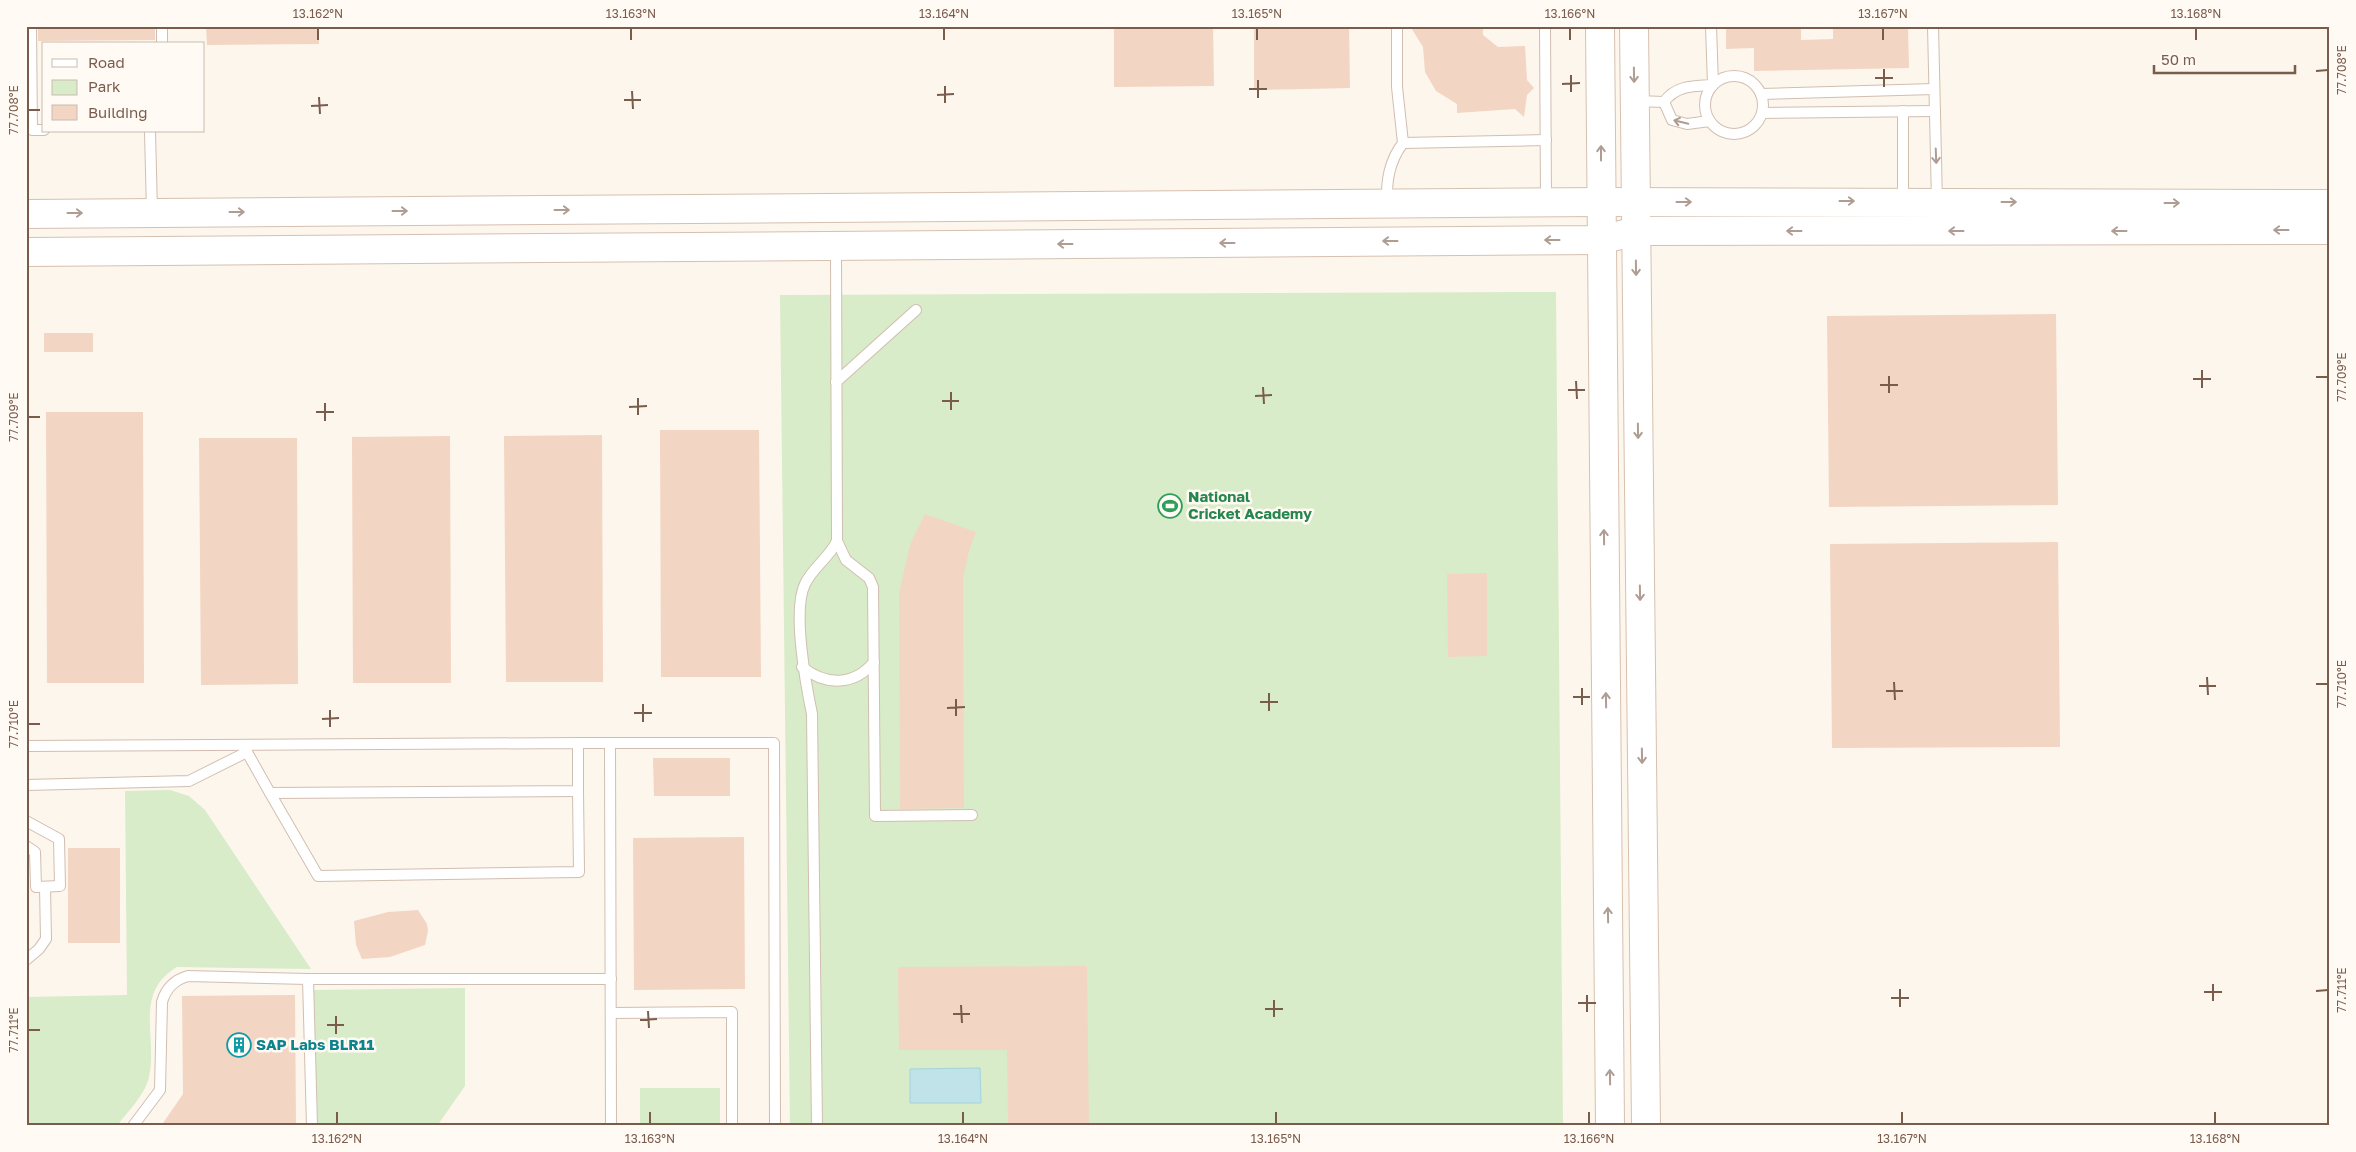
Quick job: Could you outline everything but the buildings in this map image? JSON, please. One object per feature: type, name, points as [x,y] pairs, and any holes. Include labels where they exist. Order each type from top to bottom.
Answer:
[{"type":"main road","points":[[1600,26],[1610,1126]]},
{"type":"main road","points":[[1634,26],[1646,1126]]},
{"type":"main road","points":[[26,214],[1546,202],[1903,201],[2330,204]]},
{"type":"main road","points":[[26,252],[1601,240],[1636,231],[2330,230]]},
{"type":"lane","points":[[31,26],[32,130],[42,130]]},
{"type":"lane","points":[[162,26],[162,42]]},
{"type":"lane","points":[[1388,204],[1385,186],[1396,152],[1403,143],[1397,87],[1397,26]]},
{"type":"lane","points":[[1545,26],[1546,202]]},
{"type":"lane","points":[[1664,102],[1671,92],[1688,86],[1713,85],[1721,79],[1740,76],[1757,86],[1762,94],[1764,104],[1758,122],[1743,133],[1725,132],[1710,121],[1706,103],[1713,85],[1711,26]]},
{"type":"lane","points":[[1932,26],[1937,202]]},
{"type":"lane","points":[[1762,94],[1934,88]]},
{"type":"lane","points":[[1634,102],[1664,102]]},
{"type":"lane","points":[[1664,102],[1672,120],[1687,124],[1710,121]]},
{"type":"lane","points":[[1903,111],[1903,201]]},
{"type":"lane","points":[[1762,113],[1934,111]]},
{"type":"lane","points":[[150,132],[152,213]]},
{"type":"lane","points":[[1403,143],[1546,140]]},
{"type":"lane","points":[[836,246],[837,541],[846,560],[869,578],[873,587],[875,816],[972,815]]},
{"type":"lane","points":[[836,382],[916,310]]},
{"type":"lane","points":[[817,1126],[812,714],[802,667],[801,596],[803,586],[813,570],[829,555],[837,541]]},
{"type":"lane","points":[[802,667],[821,679],[843,681],[860,675],[874,662]]},
{"type":"lane","points":[[245,748],[318,876],[579,872],[578,743]]},
{"type":"lane","points":[[26,746],[245,748],[578,743],[774,743],[775,1126]]},
{"type":"lane","points":[[610,743],[611,1126]]},
{"type":"lane","points":[[26,785],[189,781],[245,748]]},
{"type":"lane","points":[[270,793],[578,791]]},
{"type":"lane","points":[[26,821],[59,839],[60,886],[36,887],[35,852],[26,846]]},
{"type":"lane","points":[[26,960],[46,939],[45,887]]},
{"type":"lane","points":[[133,1126],[160,1090],[162,1002],[164,994],[174,982],[188,976],[308,979],[611,979]]},
{"type":"lane","points":[[308,979],[312,1126]]},
{"type":"lane","points":[[611,1013],[732,1012],[732,1126]]},
{"type":"green space","name":"National Cricket Academy","points":[[1556,292],[1563,1126],[790,1126],[780,295]]},
{"type":"green space","points":[[170,790],[189,796],[205,810],[311,969],[177,967],[164,978],[155,990],[151,1003],[151,1062],[147,1084],[117,1126],[26,1126],[26,997],[127,995],[125,791]]},
{"type":"green space","points":[[465,988],[465,1086],[437,1126],[314,1126],[313,990]]},
{"type":"green space","points":[[640,1088],[720,1088],[720,1126],[640,1126]]},
{"type":"water","points":[[980,1068],[981,1103],[910,1103],[910,1069]]},
{"type":"place","name":"National Cricket Academy","points":[[1170,506]]},
{"type":"place","name":"SAP Labs BLR11","points":[[239,1045]]}]
